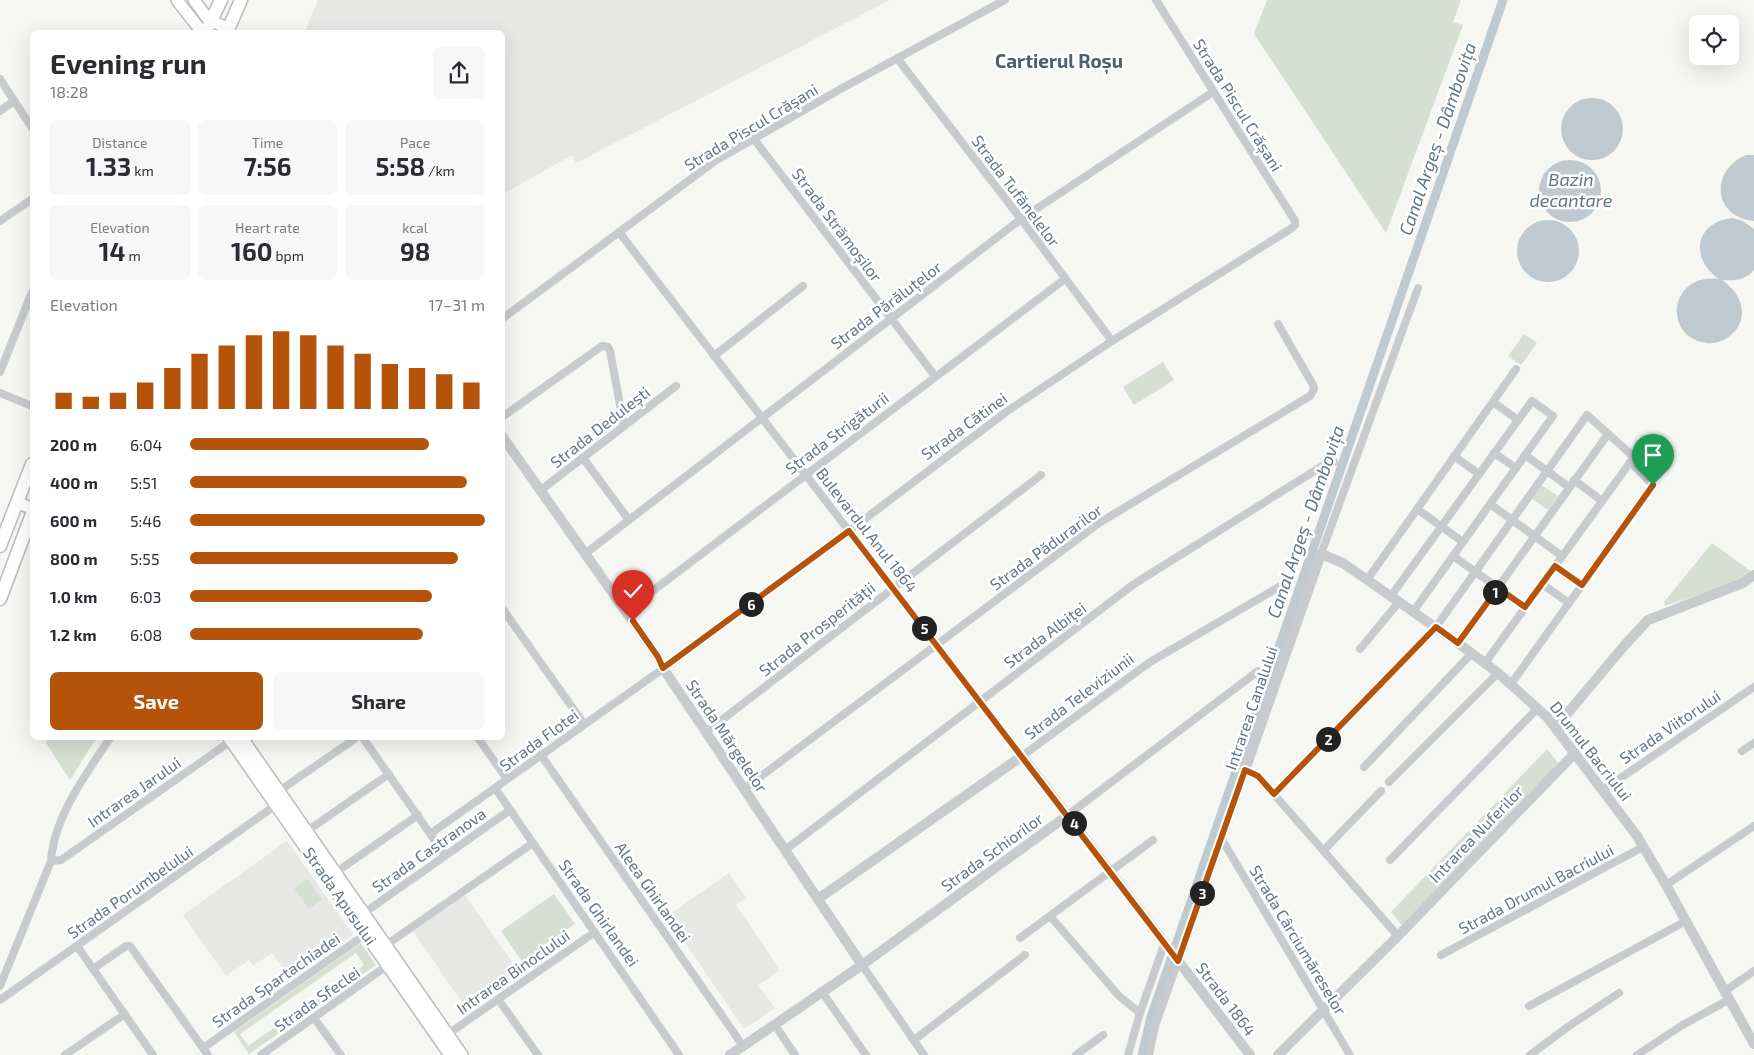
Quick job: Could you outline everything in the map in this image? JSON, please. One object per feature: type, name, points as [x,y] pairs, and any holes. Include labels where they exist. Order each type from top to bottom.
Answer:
[{"type":"main road","points":[[177,0],[200,30]]},
{"type":"main road","points":[[194,0],[209,27],[223,30]]},
{"type":"main road","points":[[209,27],[221,0]]},
{"type":"main road","points":[[228,30],[241,0]]},
{"type":"main road","points":[[0,546],[30,469]]},
{"type":"main road","points":[[17,503],[30,507]]},
{"type":"main road","points":[[0,599],[30,519]]},
{"type":"main road","name":"Strada Apusului","points":[[235,740],[275,798],[336,873],[364,913],[392,963],[444,1037],[462,1055]]},
{"type":"main road","name":"Strada Apusului","points":[[303,834],[366,934],[382,948]]},
{"type":"main road","name":"Strada Apusului","points":[[444,1037],[450,1055]]},
{"type":"street","name":"Strada Piscul Crășani","points":[[505,317],[715,161],[897,58],[1005,0]]},
{"type":"street","name":"Strada Piscul Crășani","points":[[1156,0],[1212,92],[1295,221],[1295,225]]},
{"type":"street","name":"Strada Tufănelelor","points":[[897,58],[1021,219],[1112,342]]},
{"type":"street","points":[[0,79],[30,125]]},
{"type":"street","name":"Strada Părăluțelor","points":[[586,553],[1021,219],[1212,92]]},
{"type":"street","points":[[0,111],[14,101]]},
{"type":"street","name":"Strada Strămoșilor","points":[[754,139],[935,376]]},
{"type":"street","points":[[0,221],[30,200]]},
{"type":"street","name":"Strada Cătinei","points":[[663,668],[1006,412],[1295,225]]},
{"type":"street","name":"Bulevardul Anul 1864","points":[[619,232],[1165,942]]},
{"type":"street","name":"Strada Strigăturii","points":[[626,611],[1065,279]]},
{"type":"street","points":[[714,356],[804,286]]},
{"type":"street","name":"Intrarea Canalului","points":[[1149,1055],[1155,1026],[1321,554],[1418,288]]},
{"type":"street","points":[[0,372],[30,297]]},
{"type":"street","name":"Strada Pădurarilor","points":[[744,789],[1099,523],[1310,396],[1314,389],[1313,385],[1278,324]]},
{"type":"street","points":[[505,415],[602,346],[608,347],[610,351],[624,426]]},
{"type":"street","points":[[1367,580],[1516,368]]},
{"type":"street","name":"Strada Dedulești","points":[[541,490],[676,386]]},
{"type":"street","points":[[0,393],[30,405]]},
{"type":"street","points":[[1360,649],[1395,599],[1441,526],[1532,401],[1553,416],[1413,612]]},
{"type":"street","points":[[1493,402],[1518,420]]},
{"type":"street","points":[[1274,794],[1436,627],[1587,415],[1634,457],[1486,663]]},
{"type":"street","points":[[1458,643],[1608,434]]},
{"type":"street","name":"Strada Mărgelelor","points":[[505,440],[658,657],[663,668],[924,1055]]},
{"type":"street","points":[[1494,453],[1516,468]]},
{"type":"street","points":[[1454,456],[1479,474]]},
{"type":"street","points":[[1525,456],[1547,471],[1602,501]]},
{"type":"street","points":[[583,458],[629,520]]},
{"type":"street","name":"Strada Albiței","points":[[785,850],[1134,584],[1324,465],[1334,462]]},
{"type":"street","points":[[1511,684],[1653,485],[1630,462]]},
{"type":"street","name":"Strada Prosperității","points":[[706,732],[1041,475]]},
{"type":"street","points":[[1490,504],[1562,556]]},
{"type":"street","points":[[1416,509],[1463,542]]},
{"type":"street","name":"Drumul Bacriului","points":[[1321,554],[1339,561],[1486,663],[1538,708],[1556,728],[1644,847],[1754,1044]]},
{"type":"street","points":[[1453,556],[1525,607]]},
{"type":"street","points":[[1555,566],[1582,585]]},
{"type":"street","points":[[1556,728],[1648,620],[1743,583],[1754,575]]},
{"type":"street","name":"Strada Televiziunii","points":[[818,898],[1022,756],[1150,662],[1291,580]]},
{"type":"street","points":[[1542,584],[1569,603]]},
{"type":"street","points":[[505,612],[584,724]]},
{"type":"street","points":[[1364,767],[1472,653]]},
{"type":"street","name":"Strada Flotei","points":[[430,834],[663,668]]},
{"type":"street","name":"Strada Schiorilor","points":[[862,965],[1068,815],[1258,671]]},
{"type":"street","points":[[1389,782],[1498,673]]},
{"type":"street","name":"Strada Viitorului","points":[[1603,790],[1754,688]]},
{"type":"street","points":[[1390,860],[1538,708]]},
{"type":"street","points":[[0,986],[51,861],[55,840],[72,799],[109,740]]},
{"type":"street","name":"Intrarea Jarului","points":[[51,861],[61,860],[233,740]]},
{"type":"street","points":[[275,798],[353,740]]},
{"type":"street","name":"Strada Castranova","points":[[364,740],[446,855]]},
{"type":"street","points":[[479,740],[507,779]]},
{"type":"street","points":[[1742,751],[1754,743]]},
{"type":"street","name":"Intrarea Nuferilor","points":[[1278,1055],[1398,936],[1575,753]]},
{"type":"street","name":"Aleea Ghirlandei","points":[[541,755],[743,1046]]},
{"type":"street","points":[[1245,770],[1258,776],[1398,936]]},
{"type":"street","points":[[303,834],[389,774]]},
{"type":"street","name":"Strada Ghirlandei","points":[[495,788],[679,1055]]},
{"type":"street","points":[[1324,850],[1381,791]]},
{"type":"street","name":"Strada Porumbelului","points":[[0,1000],[77,946],[275,798]]},
{"type":"street","name":"Strada Castranova","points":[[364,913],[510,810]]},
{"type":"street","points":[[336,873],[418,815]]},
{"type":"street","points":[[1666,885],[1754,826]]},
{"type":"street","name":"Strada Cârciumăreselor","points":[[1221,838],[1350,1055]]},
{"type":"street","points":[[1020,938],[1153,840]]},
{"type":"street","name":"Strada Apusului","points":[[382,948],[533,843]]},
{"type":"street","name":"Strada Drumul Bacriului","points":[[1441,955],[1644,847]]},
{"type":"street","points":[[1050,916],[1119,996],[1140,1013]]},
{"type":"street","points":[[1529,1006],[1686,921]]},
{"type":"street","name":"Intrarea Binoclului","points":[[444,1037],[595,932]]},
{"type":"street","name":"Strada Spartachiadei","points":[[203,1048],[366,934]]},
{"type":"street","points":[[1128,1055],[1140,1013],[1165,942]]},
{"type":"street","name":"Strada 1864","points":[[1165,942],[1250,1055]]},
{"type":"street","points":[[77,946],[153,1055]]},
{"type":"street","points":[[93,969],[126,946],[130,946],[208,1055]]},
{"type":"street","points":[[914,1040],[1025,956]]},
{"type":"street","name":"Strada Sfeclei","points":[[261,1055],[392,963]]},
{"type":"street","points":[[730,1055],[862,965]]},
{"type":"street","points":[[1637,1055],[1728,995],[1754,971]]},
{"type":"street","points":[[822,992],[866,1055]]},
{"type":"street","points":[[1530,1055],[1568,1026],[1619,992]]},
{"type":"street","points":[[498,999],[538,1055]]},
{"type":"street","points":[[65,1055],[125,1014]]},
{"type":"street","points":[[314,1018],[340,1055]]},
{"type":"street","points":[[775,1024],[795,1055]]},
{"type":"street","points":[[1076,1055],[1103,1035]]},
{"type":"shaded area","points":[[318,0],[890,0],[576,163],[572,155],[505,193],[505,30],[306,30]]},
{"type":"shaded area","points":[[1267,0],[1461,0],[1453,22],[1463,25],[1386,233],[1254,34]]},
{"type":"shaded area","points":[[1524,334],[1537,343],[1521,365],[1508,356]]},
{"type":"shaded area","points":[[1163,362],[1174,380],[1134,405],[1123,387]]},
{"type":"shaded area","points":[[1542,485],[1558,496],[1548,510],[1532,499]]},
{"type":"shaded area","points":[[1712,543],[1752,572],[1721,588],[1665,606],[1664,602]]},
{"type":"shaded area","points":[[47,740],[95,740],[70,780],[46,743]]},
{"type":"shaded area","points":[[1547,749],[1559,764],[1404,928],[1391,912]]},
{"type":"shaded area","points":[[287,841],[353,935],[291,979],[272,953],[253,966],[249,960],[226,976],[183,915]]},
{"type":"shaded area","points":[[729,873],[746,898],[736,905],[780,970],[758,985],[775,1008],[744,1029],[667,916]]},
{"type":"shaded area","points":[[307,879],[322,899],[309,909],[294,888]]},
{"type":"shaded area","points":[[554,894],[575,924],[566,930],[571,937],[526,967],[501,931]]},
{"type":"shaded area","points":[[465,895],[521,974],[468,1011],[413,931]]},
{"type":"shaded area","points":[[361,943],[376,965],[249,1054],[234,1032]],"holes":[[[356,953],[364,965],[248,1046],[240,1034]]]},
{"type":"water","name":"Bazin decantare","points":[[1586,98],[1598,98],[1614,107],[1621,117],[1623,129],[1621,141],[1614,151],[1598,160],[1586,160],[1575,155],[1566,146],[1561,135],[1561,123],[1566,112],[1575,103]]},
{"type":"water","points":[[1746,155],[1754,155],[1754,221],[1740,218],[1730,211],[1724,203],[1721,192],[1721,182],[1726,172],[1734,162]]},
{"type":"water","name":"Bazin decantare","points":[[1564,160],[1576,160],[1592,169],[1599,179],[1601,191],[1599,203],[1592,213],[1576,222],[1564,222],[1553,217],[1544,208],[1539,197],[1539,185],[1544,174],[1553,165]]},
{"type":"water","points":[[1733,218],[1743,221],[1754,229],[1754,270],[1740,279],[1722,280],[1729,285],[1738,298],[1742,313],[1741,321],[1726,339],[1706,343],[1692,338],[1682,329],[1678,318],[1677,306],[1681,295],[1690,285],[1702,280],[1719,279],[1709,271],[1703,261],[1700,252],[1700,242],[1711,226],[1720,221]]},
{"type":"water","name":"Bazin decantare","points":[[1542,220],[1554,220],[1570,229],[1577,239],[1579,251],[1577,263],[1570,273],[1554,282],[1542,282],[1531,277],[1522,268],[1517,257],[1517,245],[1522,234],[1531,225]]},
{"type":"waterway","name":"Canal Argeș - Dâmbovița","points":[[1142,1055],[1151,1017],[1503,0]]},
{"type":"district","name":"Cartierul Roșu","points":[[1059,61]]},
{"type":"route","points":[[633,621],[658,657],[663,668],[849,531],[1178,961],[1245,770],[1254,772],[1274,794],[1436,627],[1458,643],[1498,588],[1525,607],[1555,566],[1582,585],[1653,485]]}]
